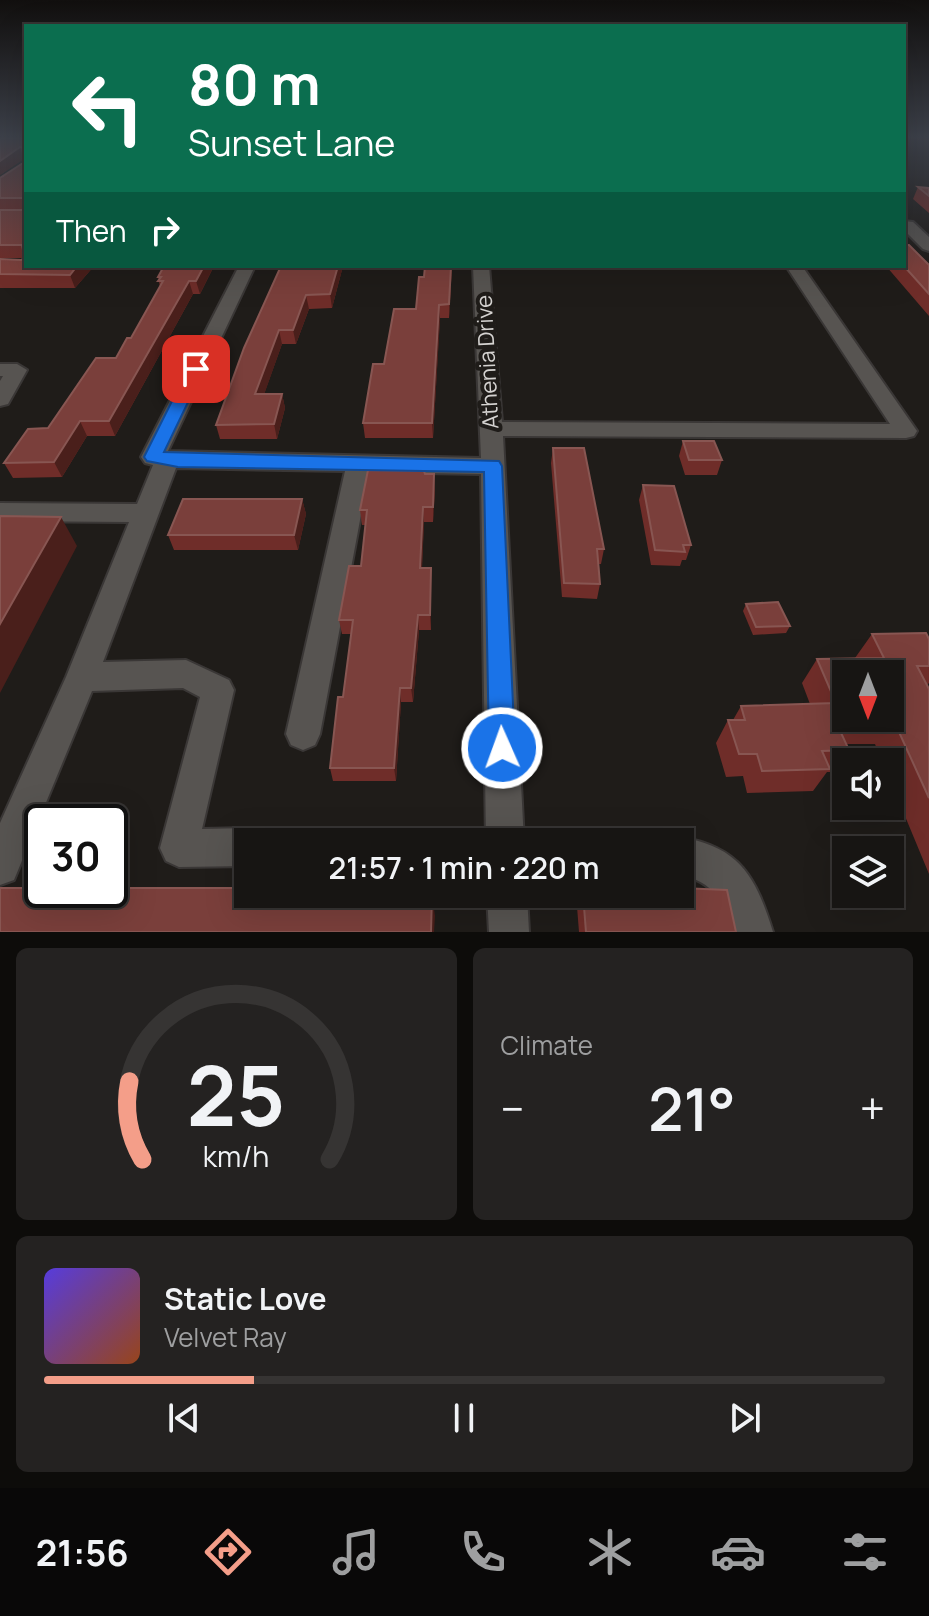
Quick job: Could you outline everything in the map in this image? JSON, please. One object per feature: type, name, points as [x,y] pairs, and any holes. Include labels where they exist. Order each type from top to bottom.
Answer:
[{"type":"street","points":[[906,225],[929,225]]},
{"type":"street","points":[[906,225],[929,246]]},
{"type":"street","points":[[246,268],[153,457],[493,466]]},
{"type":"street","name":"Athenia Drive","points":[[481,268],[493,466],[505,828]]},
{"type":"street","points":[[490,429],[906,431],[795,268]]},
{"type":"street","points":[[0,370],[17,370],[0,399]]},
{"type":"street","points":[[0,866],[82,677],[167,459]]},
{"type":"street","points":[[303,734],[359,463]]},
{"type":"street","points":[[0,512],[146,513]]},
{"type":"street","points":[[82,677],[186,674],[218,690],[179,848],[234,847]]},
{"type":"street","points":[[694,859],[729,875],[744,902],[753,932]]},
{"type":"street","points":[[508,908],[509,932]]},
{"type":"building","points":[[0,181],[24,181],[24,250],[22,245],[0,245],[0,210],[23,210],[23,198],[0,198]]},
{"type":"building","points":[[918,187],[929,188],[929,196]]},
{"type":"building","points":[[906,245],[929,265],[929,294],[906,268]]},
{"type":"building","points":[[24,258],[24,268],[75,268],[70,275],[0,274],[0,259]]},
{"type":"building","points":[[163,268],[203,268],[196,281],[189,281],[109,421],[80,421],[54,462],[4,463],[28,429],[48,428],[96,358],[116,358],[163,281],[158,281],[161,277],[158,277]]},
{"type":"building","points":[[280,268],[337,268],[330,294],[306,295],[293,330],[279,330],[255,394],[282,394],[274,424],[216,425],[244,348]]},
{"type":"building","points":[[425,268],[451,268],[449,304],[439,305],[432,423],[363,423],[373,364],[384,364],[394,309],[416,309],[419,277],[424,277]]},
{"type":"building","points":[[683,441],[714,441],[722,460],[689,460]]},
{"type":"building","points":[[553,448],[584,448],[604,549],[597,549],[600,584],[564,583]]},
{"type":"building","points":[[368,470],[434,474],[433,507],[423,507],[420,568],[431,568],[430,615],[418,615],[411,688],[400,688],[394,768],[330,768],[338,697],[343,697],[353,620],[339,620],[349,566],[361,566],[367,510],[360,510]]},
{"type":"building","points":[[643,485],[674,486],[691,545],[683,545],[685,552],[655,550]]},
{"type":"building","points":[[183,499],[302,499],[294,535],[168,535]]},
{"type":"building","points":[[0,516],[61,517],[0,624]]},
{"type":"building","points":[[778,602],[790,626],[756,627],[746,604]]},
{"type":"building","points":[[926,633],[929,639],[929,666],[917,666],[929,689],[929,798],[899,732],[904,732],[904,660],[832,660],[832,694],[817,659],[884,658],[872,634]]},
{"type":"building","points":[[832,703],[832,732],[841,732],[848,748],[822,751],[830,769],[762,771],[757,754],[739,754],[728,720],[745,720],[741,706]]},
{"type":"building","points":[[0,888],[24,888],[24,908],[128,908],[128,888],[234,888],[234,908],[432,908],[431,932],[0,932]]},
{"type":"building","points":[[694,889],[727,890],[736,932],[586,932],[584,908],[694,908]]},
{"type":"route","points":[[196,369],[153,457],[493,466],[502,748]]}]
